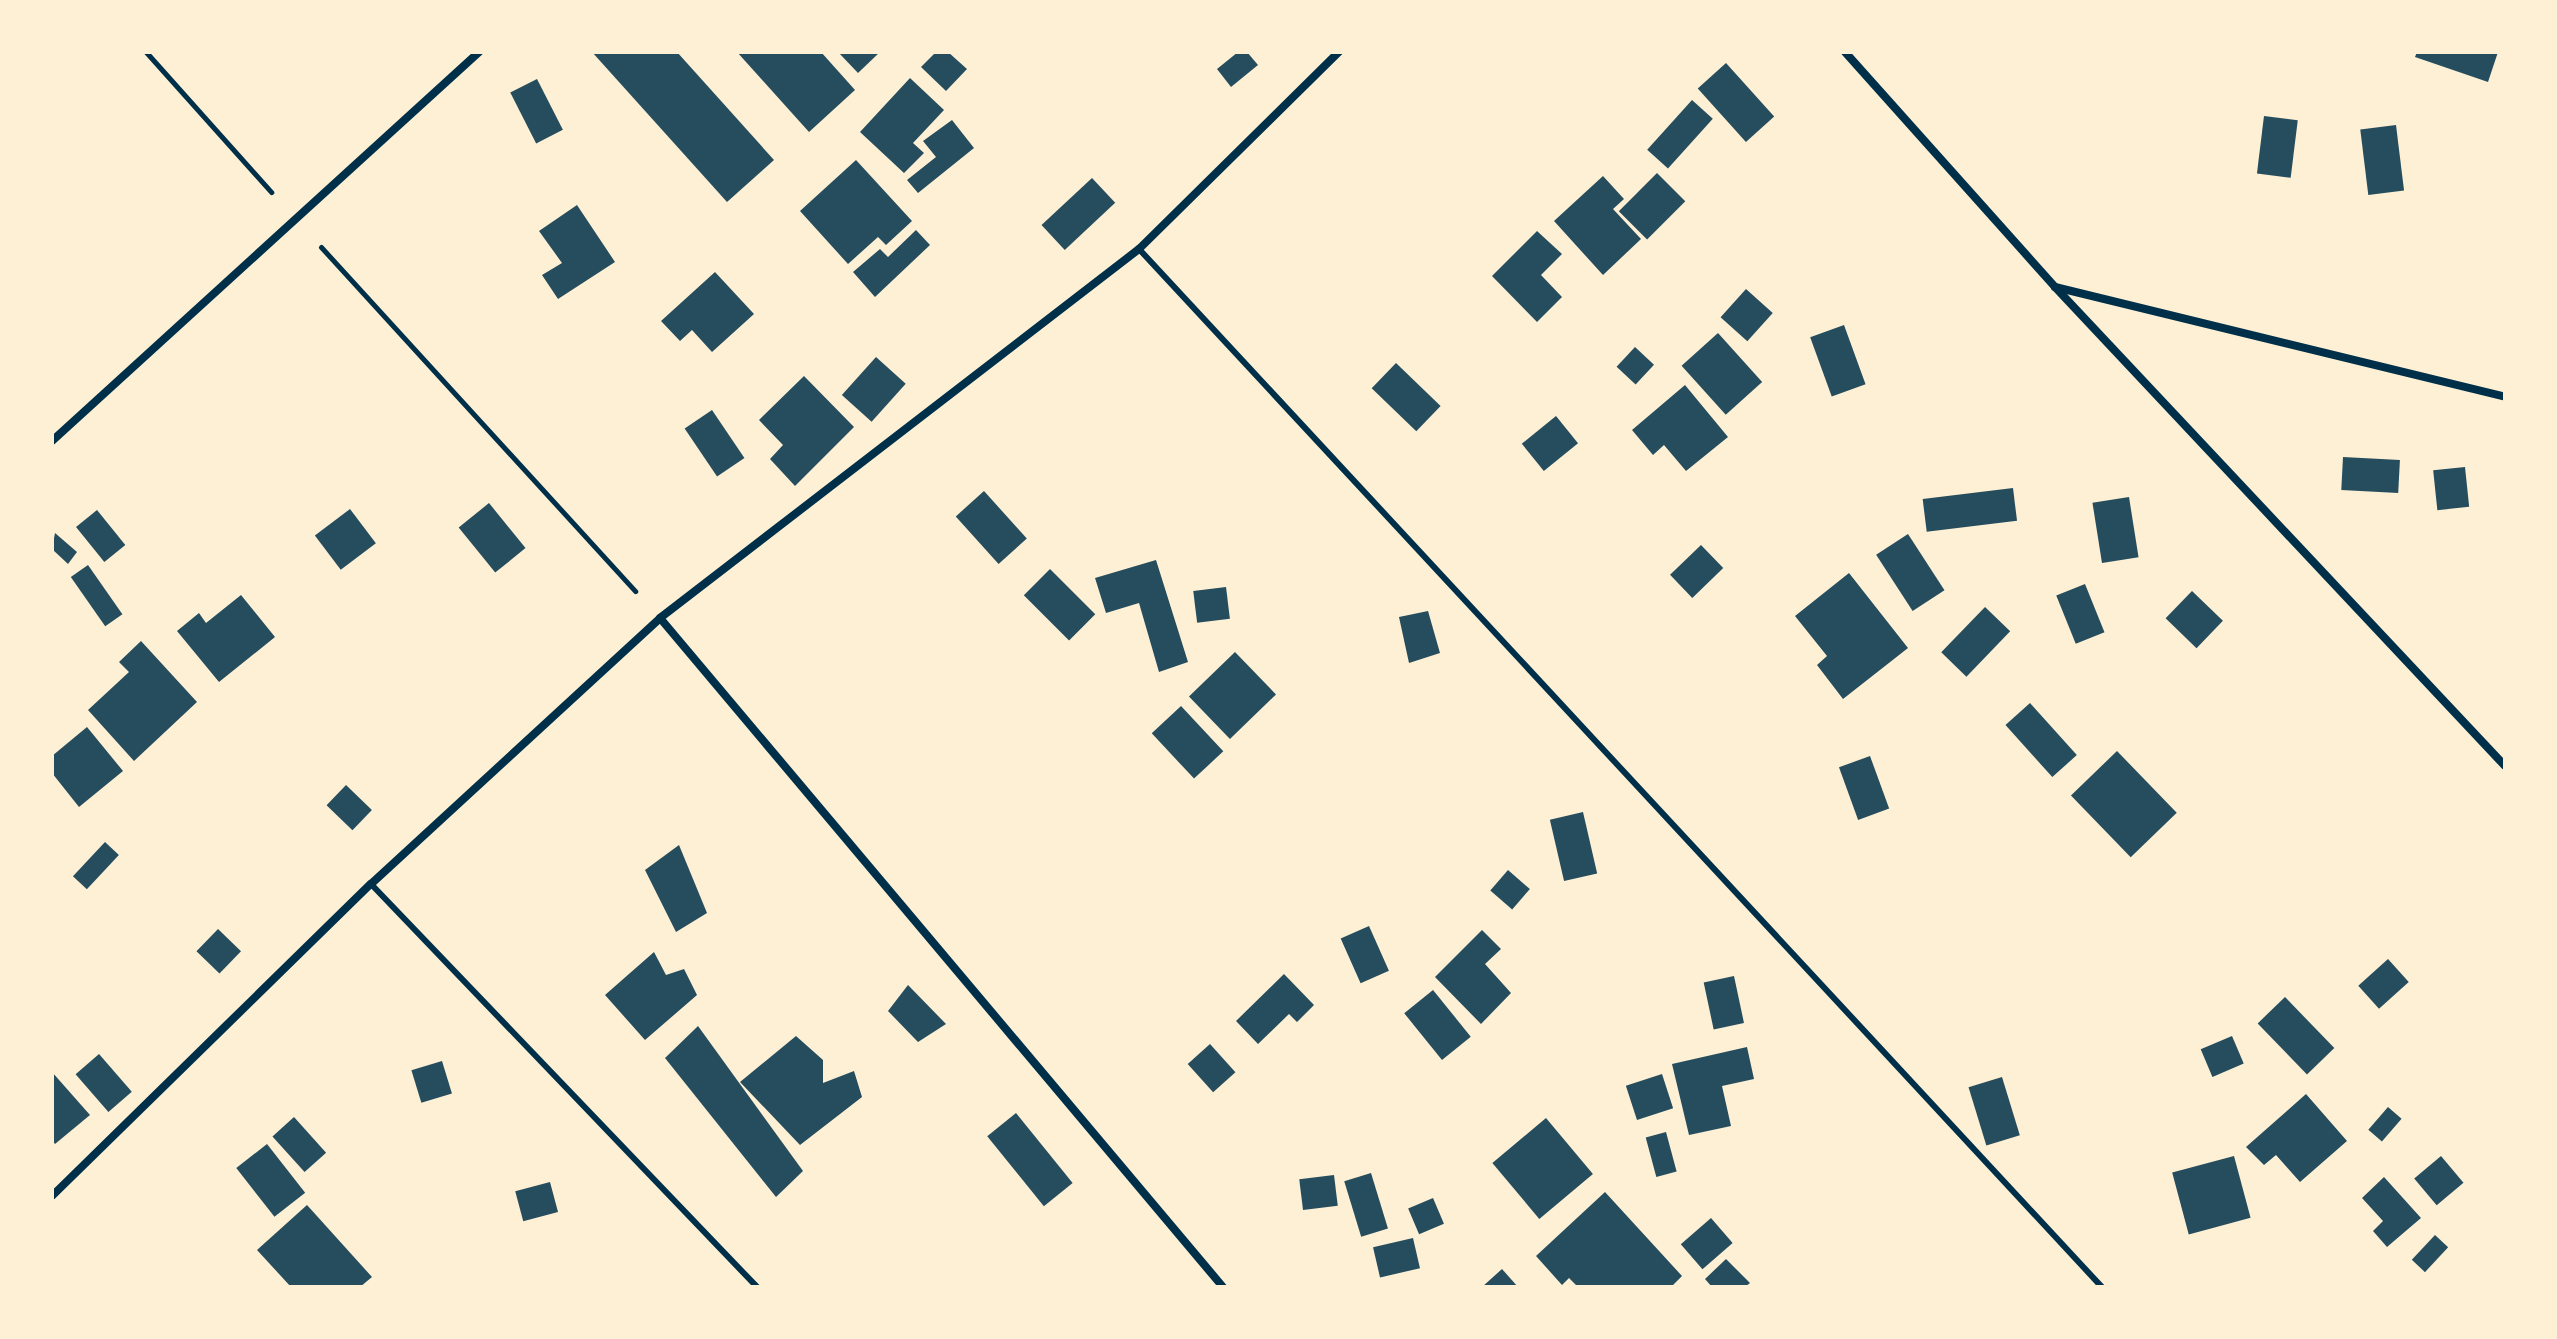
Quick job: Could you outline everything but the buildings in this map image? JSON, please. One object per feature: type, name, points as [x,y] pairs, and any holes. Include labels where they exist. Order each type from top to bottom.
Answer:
[{"type":"street","points":[[52,441],[479,52]]},
{"type":"street","points":[[52,1196],[371,884],[660,618],[1139,249],[1339,52]]},
{"type":"street","points":[[1845,52],[2055,287],[2505,766]]},
{"type":"street","points":[[2055,287],[2505,397]]},
{"type":"street","points":[[660,618],[1223,1287]]},
{"type":"lane","points":[[1139,249],[2102,1287]]},
{"type":"lane","points":[[371,884],[757,1287]]},
{"type":"path","points":[[146,52],[660,618]]}]
